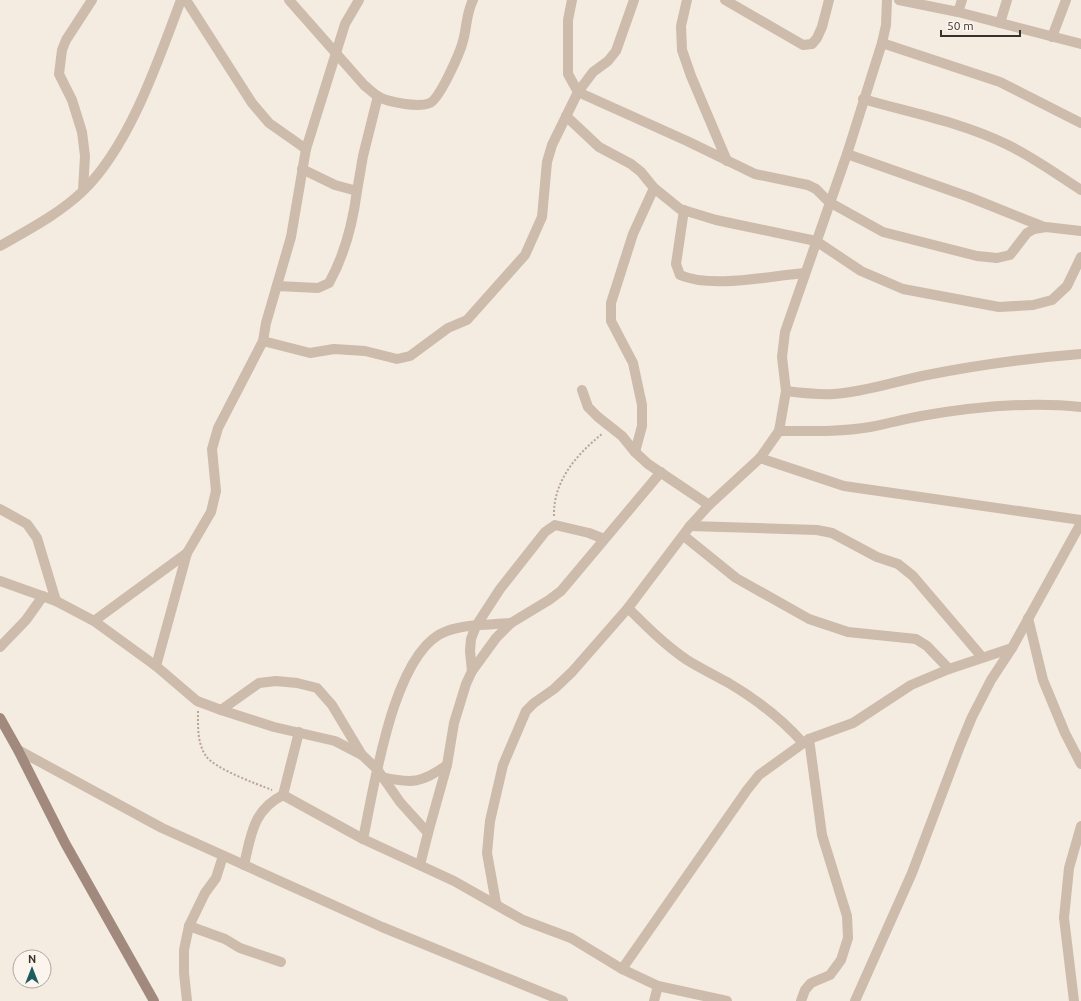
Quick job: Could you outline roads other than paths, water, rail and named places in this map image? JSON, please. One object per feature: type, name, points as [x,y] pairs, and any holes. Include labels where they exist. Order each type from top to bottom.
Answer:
[{"type":"street","points":[[83,190],[85,156],[82,132],[72,100],[59,74],[62,50],[66,40],[92,0]]},
{"type":"street","points":[[0,246],[47,219],[83,190],[119,146],[159,60],[181,0]]},
{"type":"street","points":[[186,0],[252,103],[269,123],[306,149]]},
{"type":"street","points":[[289,0],[364,85],[378,96],[401,103],[417,105],[430,103],[439,93],[463,42],[468,10],[473,0]]},
{"type":"street","points":[[156,666],[187,553],[211,512],[216,491],[212,449],[218,428],[263,341],[266,322],[291,237],[306,149],[335,52],[345,24],[360,0]]},
{"type":"street","points":[[572,0],[568,20],[568,74],[578,92],[755,174],[816,188],[829,202],[883,232],[977,256],[997,258],[1010,255],[1026,233],[1034,229],[1046,227],[1081,230]]},
{"type":"street","points":[[263,341],[310,353],[334,349],[365,351],[396,359],[410,356],[448,328],[467,320],[525,255],[542,217],[547,162],[552,145],[578,92],[593,72],[608,61],[616,51],[634,0]]},
{"type":"street","points":[[687,0],[681,26],[682,50],[691,76],[727,161]]},
{"type":"street","points":[[725,0],[803,45],[812,44],[817,38],[829,0]]},
{"type":"street","points":[[496,903],[487,853],[490,821],[503,765],[526,711],[534,703],[554,689],[572,672],[628,608],[684,536],[690,526],[709,505],[760,458],[779,431],[786,391],[782,358],[786,332],[829,202],[847,154],[882,43],[886,25],[887,0]]},
{"type":"street","points":[[899,0],[958,12],[1081,44]]},
{"type":"street","points":[[958,12],[962,0]]},
{"type":"street","points":[[1000,23],[1007,0]]},
{"type":"street","points":[[1052,37],[1066,0]]},
{"type":"street","points":[[882,43],[1000,82],[1081,123]]},
{"type":"street","points":[[277,286],[318,288],[329,283],[336,270],[352,217],[363,156],[378,96]]},
{"type":"street","points":[[864,99],[977,132],[1005,143],[1030,156],[1081,190]]},
{"type":"street","points":[[566,116],[599,147],[631,164],[641,172],[654,188],[684,210],[716,220],[816,241],[861,271],[903,289],[999,307],[1033,305],[1052,300],[1067,286],[1081,257]]},
{"type":"street","points":[[847,154],[969,197],[1046,227]]},
{"type":"street","points":[[302,169],[335,185],[357,191]]},
{"type":"street","points":[[635,452],[642,426],[642,405],[633,363],[611,321],[611,303],[633,234],[654,188]]},
{"type":"street","points":[[684,210],[676,264],[680,275],[691,280],[710,282],[805,273]]},
{"type":"street","points":[[786,391],[811,394],[835,394],[973,368],[1050,356],[1081,354]]},
{"type":"street","points":[[582,390],[588,407],[622,436],[635,452],[660,472],[709,505]]},
{"type":"street","points":[[779,431],[826,431],[869,427],[920,416],[990,406],[1030,405],[1081,407]]},
{"type":"street","points":[[760,458],[844,486],[1081,520]]},
{"type":"street","points":[[420,865],[447,765],[454,724],[466,684],[472,671],[496,638],[510,622],[550,600],[561,590],[660,472]]},
{"type":"street","points":[[0,509],[27,524],[37,538],[56,601]]},
{"type":"street","points":[[855,1001],[912,872],[969,724],[991,680],[1012,648],[1081,523]]},
{"type":"street","points":[[472,671],[470,651],[471,639],[476,626],[500,589],[545,532],[555,525],[589,533],[604,539]]},
{"type":"street","points":[[690,526],[812,529],[832,533],[877,557],[898,564],[913,576],[982,657]]},
{"type":"street","points":[[684,536],[736,578],[809,619],[848,632],[916,640],[927,646],[949,669]]},
{"type":"street","points":[[94,621],[187,553]]},
{"type":"street","points":[[0,581],[56,601],[94,621],[156,666],[197,701],[274,727],[335,741],[362,755]]},
{"type":"street","points":[[0,647],[26,620],[43,596]]},
{"type":"street","points":[[628,608],[662,642],[688,661],[726,682],[768,709],[806,741],[822,836],[847,916],[848,938],[841,960],[830,975],[811,983],[805,990],[801,1001]]},
{"type":"street","points":[[1028,618],[1043,680],[1065,733],[1081,764]]},
{"type":"street","points":[[363,839],[400,688],[422,650],[432,639],[447,631],[510,622]]},
{"type":"street","points":[[622,969],[715,838],[746,790],[758,775],[806,741],[852,723],[911,685],[949,669],[1012,648]]},
{"type":"street","points":[[221,710],[259,683],[276,681],[297,683],[317,688],[332,705],[362,755],[380,773],[400,802],[428,833]]},
{"type":"street","points":[[0,718],[18,750],[65,843],[154,1001]]},
{"type":"street","points":[[244,865],[252,832],[259,813],[266,805],[282,795],[299,732]]},
{"type":"street","points":[[18,750],[162,828],[382,927],[563,1001]]},
{"type":"street","points":[[380,773],[414,781],[429,778],[447,765]]},
{"type":"street","points":[[282,795],[363,839],[420,865],[496,903],[523,920],[571,938],[622,969],[658,986],[695,997],[727,1001]]},
{"type":"street","points":[[1074,1001],[1064,918],[1069,868],[1081,826]]},
{"type":"street","points":[[187,1001],[184,973],[184,950],[189,926],[205,893],[216,878],[223,856]]},
{"type":"street","points":[[189,926],[225,939],[240,948],[281,962]]},
{"type":"street","points":[[654,1001],[658,986]]}]
